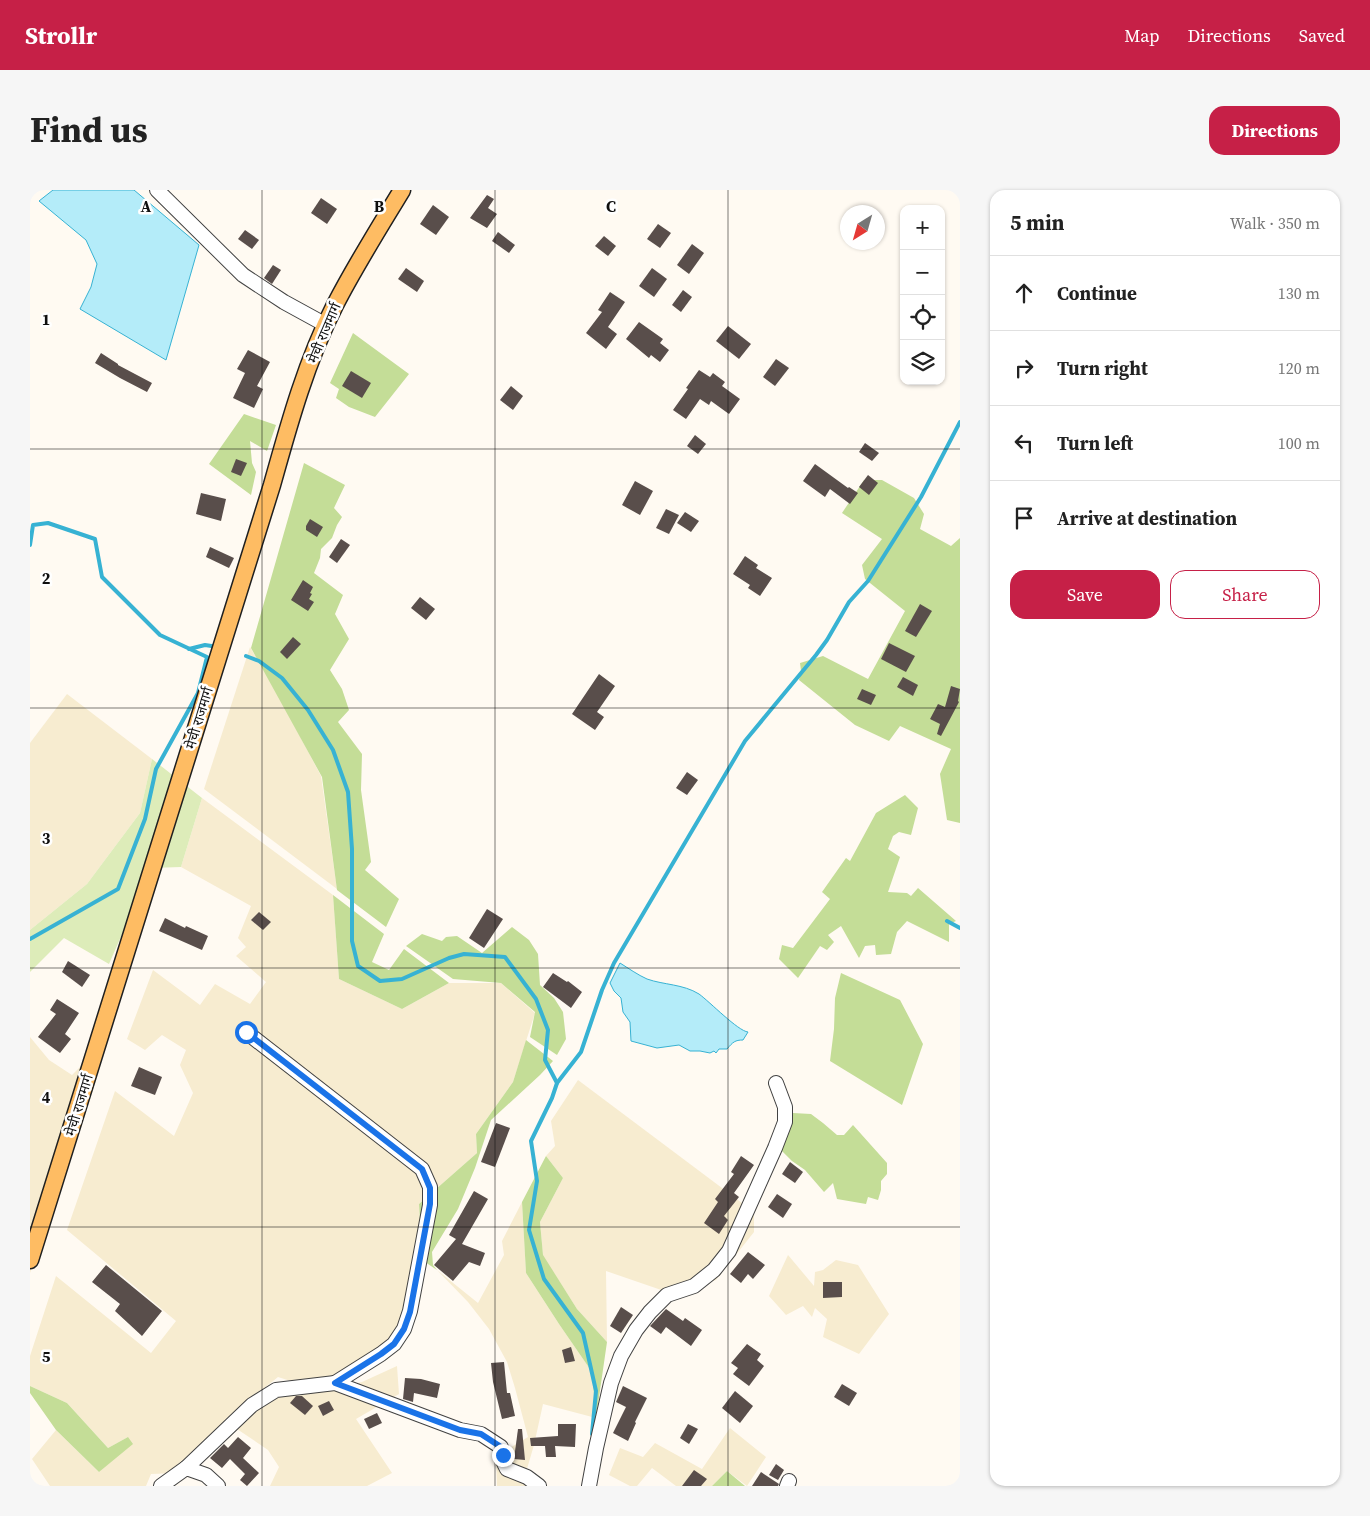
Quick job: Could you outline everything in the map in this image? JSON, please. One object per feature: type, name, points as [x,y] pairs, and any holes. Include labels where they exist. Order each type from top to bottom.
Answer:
[{"type":"main road","name":"मेची राजमार्ग","points":[[30,1260],[272,485],[295,402],[326,325],[358,262],[402,190]]},
{"type":"street","points":[[157,190],[243,275],[284,302],[326,325]]},
{"type":"street","points":[[161,1486],[186,1468],[252,1405],[276,1390],[335,1383],[381,1354],[394,1344],[404,1329],[410,1312],[430,1204],[430,1188],[422,1169],[246,1032]]},
{"type":"street","points":[[590,1486],[611,1383],[622,1356],[636,1330],[667,1295],[694,1286],[714,1270],[729,1251],[785,1122],[785,1107],[776,1083]]},
{"type":"street","points":[[335,1383],[460,1430],[481,1434],[501,1447],[504,1463],[507,1468],[527,1477],[539,1486]]},
{"type":"street","points":[[186,1468],[206,1475],[218,1486]]},
{"type":"shaded area","points":[[250,647],[276,691],[321,776],[337,889],[204,789]]},
{"type":"shaded area","points":[[67,694],[152,759],[140,813],[87,884],[30,930],[30,743]]},
{"type":"shaded area","points":[[202,798],[333,895],[339,979],[402,1009],[449,983],[501,983],[535,1013],[513,1082],[476,1134],[477,1153],[419,1204],[422,1269],[395,1345],[339,1381],[303,1385],[278,1377],[227,1418],[177,1473],[151,1474],[146,1486],[50,1486],[32,1459],[56,1430],[99,1472],[128,1437],[108,1448],[67,1403],[30,1386],[30,1356],[56,1276],[151,1353],[176,1321],[67,1230],[115,1091],[174,1136],[193,1093],[180,1065],[186,1050],[162,1035],[145,1050],[127,1039],[153,970],[200,1005],[215,984],[250,1004],[266,982],[236,956],[246,947],[238,938],[251,906],[181,867]]},
{"type":"shaded area","points":[[30,1037],[49,1060],[72,1075],[82,1065],[94,1070],[30,1273]]},
{"type":"shaded area","points":[[578,1080],[754,1212],[754,1232],[716,1280],[670,1293],[606,1271],[607,1342],[577,1309],[543,1256],[540,1222],[563,1178],[546,1156],[555,1146],[551,1121]]},
{"type":"shaded area","points":[[522,1202],[526,1273],[592,1372],[596,1418],[543,1404],[524,1479],[535,1486],[497,1486],[496,1456],[528,1437],[515,1388],[507,1362],[489,1329],[468,1302],[437,1270],[478,1303],[504,1255],[502,1241]]},
{"type":"shaded area","points":[[788,1255],[814,1286],[815,1272],[823,1270],[836,1260],[858,1265],[889,1314],[859,1354],[823,1337],[827,1319],[815,1308],[812,1317],[803,1306],[786,1315],[769,1296]]},
{"type":"shaded area","points":[[397,1366],[399,1394],[356,1419],[392,1473],[367,1486],[270,1486],[279,1467],[268,1450],[237,1429],[251,1412],[287,1391],[321,1392],[362,1382]]},
{"type":"shaded area","points":[[730,1428],[766,1457],[747,1486],[727,1471],[712,1486],[676,1486],[652,1468],[637,1486],[630,1486],[609,1475],[620,1448],[643,1457],[655,1443],[702,1469]]},
{"type":"green space","points":[[353,333],[409,374],[375,417],[349,407],[336,398],[339,389],[330,383]]},
{"type":"green space","points":[[244,414],[276,425],[267,451],[250,441],[252,463],[256,472],[251,495],[209,464]]},
{"type":"green space","points":[[304,463],[345,485],[334,508],[342,517],[332,538],[321,549],[320,558],[314,573],[343,595],[335,614],[349,639],[330,670],[342,689],[349,710],[338,722],[362,754],[361,790],[371,862],[365,870],[399,899],[386,927],[337,890],[322,777],[251,648]]},
{"type":"green space","points":[[864,480],[882,480],[914,498],[924,514],[920,529],[951,546],[960,538],[960,823],[947,820],[940,774],[951,749],[900,726],[889,741],[855,725],[799,680],[800,663],[823,656],[868,679],[905,611],[865,579],[862,565],[882,539],[842,513]]},
{"type":"green space","points":[[152,759],[202,798],[181,867],[151,868],[109,964],[64,938],[30,972],[30,930],[87,884],[140,813]]},
{"type":"green space","points":[[905,795],[918,808],[911,835],[899,832],[893,836],[888,849],[900,857],[888,892],[907,893],[911,896],[918,888],[956,921],[949,924],[949,942],[907,921],[897,932],[891,954],[876,955],[875,945],[865,946],[859,958],[841,926],[828,935],[834,942],[827,950],[820,946],[798,978],[779,959],[782,945],[793,948],[830,899],[822,892],[846,858],[850,861],[876,813]]},
{"type":"green space","points":[[333,895],[384,934],[372,962],[389,970],[404,949],[449,983],[402,1009],[339,979]]},
{"type":"green space","points":[[512,927],[529,940],[538,954],[540,985],[554,998],[563,1012],[566,1039],[557,1055],[530,1037],[535,1012],[501,983],[453,979],[406,946],[422,934],[442,941],[446,937],[457,936],[482,953]]},
{"type":"green space","points":[[841,973],[900,1000],[923,1044],[902,1105],[830,1061],[835,998]]},
{"type":"green space","points":[[526,1040],[553,1061],[491,1120],[475,1168],[458,1209],[432,1252],[433,1265],[437,1270],[422,1260],[419,1204],[477,1153],[476,1134],[513,1082]]},
{"type":"green space","points":[[793,1113],[811,1114],[837,1135],[844,1135],[853,1125],[887,1163],[887,1174],[881,1181],[878,1200],[868,1197],[866,1204],[837,1199],[833,1183],[824,1192],[805,1170],[792,1161],[777,1146],[783,1116]]},
{"type":"green space","points":[[546,1156],[563,1178],[540,1222],[543,1255],[577,1309],[607,1342],[596,1418],[592,1372],[526,1273],[522,1202]]},
{"type":"green space","points":[[30,1386],[67,1403],[108,1448],[128,1437],[133,1444],[99,1472],[56,1430],[30,1393]]},
{"type":"green space","points":[[727,1471],[745,1486],[712,1486]]},
{"type":"water","points":[[53,190],[134,190],[199,245],[166,360],[80,309],[91,287],[97,264],[86,240],[39,201]]},
{"type":"water","points":[[620,963],[647,979],[687,988],[699,994],[731,1022],[748,1032],[743,1040],[734,1042],[727,1049],[719,1049],[716,1053],[714,1051],[710,1053],[690,1051],[679,1045],[657,1048],[631,1041],[630,1022],[623,1012],[621,998],[614,991],[610,983]]},
{"type":"building","points":[[487,195],[494,199],[488,208],[497,214],[487,228],[470,218]]},
{"type":"building","points":[[321,198],[337,209],[327,224],[311,213]]},
{"type":"building","points":[[433,205],[449,217],[436,235],[420,224]]},
{"type":"building","points":[[658,224],[671,233],[660,248],[647,239]]},
{"type":"building","points":[[245,230],[259,240],[252,249],[238,239]]},
{"type":"building","points":[[498,232],[515,245],[509,253],[492,241]]},
{"type":"building","points":[[604,236],[616,246],[608,256],[595,246]]},
{"type":"building","points":[[692,244],[704,253],[689,274],[677,265]]},
{"type":"building","points":[[273,265],[281,270],[272,284],[264,278]]},
{"type":"building","points":[[406,268],[424,281],[417,292],[398,279]]},
{"type":"building","points":[[652,268],[667,279],[654,297],[639,286]]},
{"type":"building","points":[[683,290],[692,297],[681,312],[672,305]]},
{"type":"building","points":[[610,292],[625,302],[608,327],[617,334],[606,349],[586,333],[602,312],[598,310]]},
{"type":"building","points":[[639,322],[663,339],[660,343],[669,350],[660,362],[651,355],[649,358],[626,339]]},
{"type":"building","points":[[728,326],[751,344],[739,359],[716,341]]},
{"type":"building","points":[[248,350],[270,362],[257,386],[263,389],[254,408],[233,398],[245,373],[237,369]]},
{"type":"building","points":[[101,353],[118,365],[152,383],[147,392],[95,363]]},
{"type":"building","points":[[776,359],[789,368],[775,386],[763,377]]},
{"type":"building","points":[[699,370],[710,377],[713,373],[725,382],[722,386],[740,399],[729,414],[711,401],[709,405],[700,399],[686,419],[673,410]]},
{"type":"building","points":[[351,371],[371,383],[362,398],[342,386]]},
{"type":"building","points":[[511,386],[523,396],[513,410],[500,400]]},
{"type":"building","points":[[695,435],[706,444],[698,454],[687,446]]},
{"type":"building","points":[[865,443],[879,453],[872,461],[859,452]]},
{"type":"building","points":[[236,459],[247,463],[241,476],[231,472]]},
{"type":"building","points":[[815,464],[858,493],[850,504],[830,489],[825,497],[803,481]]},
{"type":"building","points":[[868,475],[878,483],[869,495],[859,487]]},
{"type":"building","points":[[635,481],[653,491],[640,515],[622,505]]},
{"type":"building","points":[[201,493],[226,499],[221,521],[196,514]]},
{"type":"building","points":[[666,509],[679,515],[669,534],[656,528]]},
{"type":"building","points":[[685,512],[699,521],[691,532],[677,523]]},
{"type":"building","points":[[310,519],[323,527],[317,537],[306,530]]},
{"type":"building","points":[[341,539],[350,545],[337,563],[329,557]]},
{"type":"building","points":[[210,547],[234,558],[229,568],[206,557]]},
{"type":"building","points":[[745,556],[758,565],[756,568],[772,578],[760,596],[748,588],[750,585],[733,574]]},
{"type":"building","points":[[303,580],[313,587],[309,599],[314,602],[308,611],[291,600]]},
{"type":"building","points":[[420,597],[435,609],[426,620],[411,608]]},
{"type":"building","points":[[920,604],[932,611],[916,637],[905,631]]},
{"type":"building","points":[[293,637],[301,644],[287,659],[280,652]]},
{"type":"building","points":[[889,643],[915,656],[906,672],[881,659]]},
{"type":"building","points":[[599,674],[615,686],[597,712],[604,717],[595,730],[572,714]]},
{"type":"building","points":[[903,677],[918,685],[913,696],[897,687]]},
{"type":"building","points":[[951,686],[960,689],[959,702],[941,736],[937,734],[940,724],[930,719],[938,704],[945,707]]},
{"type":"building","points":[[862,689],[876,695],[871,705],[857,699]]},
{"type":"building","points":[[687,772],[698,780],[687,795],[676,788]]},
{"type":"building","points":[[487,909],[503,919],[484,948],[469,938]]},
{"type":"building","points":[[259,912],[271,922],[263,930],[251,920]]},
{"type":"building","points":[[165,918],[185,928],[186,926],[208,936],[202,950],[159,931]]},
{"type":"building","points":[[68,961],[90,975],[82,987],[62,972]]},
{"type":"building","points":[[553,973],[568,981],[582,992],[571,1008],[543,987]]},
{"type":"building","points":[[57,999],[79,1013],[65,1034],[71,1039],[60,1053],[38,1037],[56,1014],[50,1010]]},
{"type":"building","points":[[139,1067],[162,1077],[155,1095],[131,1086]]},
{"type":"building","points":[[496,1123],[510,1128],[495,1167],[481,1162]]},
{"type":"building","points":[[741,1156],[754,1165],[734,1193],[739,1197],[724,1216],[728,1220],[719,1234],[704,1223],[718,1202],[715,1199],[734,1174],[731,1172]]},
{"type":"building","points":[[790,1162],[803,1172],[795,1183],[782,1174]]},
{"type":"building","points":[[474,1191],[488,1199],[462,1244],[485,1253],[480,1266],[469,1262],[453,1281],[434,1265],[456,1239],[449,1235]]},
{"type":"building","points":[[777,1194],[792,1204],[783,1218],[768,1207]]},
{"type":"building","points":[[748,1252],[765,1265],[753,1279],[748,1274],[741,1283],[730,1274]]},
{"type":"building","points":[[106,1265],[162,1311],[142,1336],[115,1311],[120,1304],[92,1282]]},
{"type":"building","points":[[823,1282],[842,1282],[842,1297],[823,1298]]},
{"type":"building","points":[[621,1307],[633,1315],[621,1333],[610,1326]]},
{"type":"building","points":[[666,1309],[683,1321],[685,1318],[702,1330],[691,1346],[666,1327],[661,1334],[650,1326]]},
{"type":"building","points":[[747,1344],[761,1354],[757,1360],[764,1366],[749,1386],[733,1374],[738,1368],[731,1363]]},
{"type":"building","points":[[571,1347],[575,1361],[565,1363],[562,1350]]},
{"type":"building","points":[[504,1362],[507,1393],[510,1393],[515,1416],[502,1419],[493,1382],[491,1363]]},
{"type":"building","points":[[405,1378],[421,1379],[440,1384],[437,1398],[414,1393],[413,1402],[403,1399]]},
{"type":"building","points":[[842,1384],[857,1393],[849,1406],[834,1397]]},
{"type":"building","points":[[623,1386],[647,1398],[628,1441],[613,1433],[626,1407],[616,1402]]},
{"type":"building","points":[[735,1391],[753,1406],[740,1423],[722,1408]]},
{"type":"building","points":[[296,1396],[302,1396],[313,1406],[305,1415],[290,1403]]},
{"type":"building","points":[[329,1401],[334,1410],[323,1416],[318,1406]]},
{"type":"building","points":[[377,1413],[382,1423],[369,1429],[364,1419]]},
{"type":"building","points":[[558,1424],[576,1424],[575,1447],[555,1446],[556,1457],[546,1457],[545,1446],[531,1446],[530,1438],[558,1436]]},
{"type":"building","points":[[688,1424],[698,1429],[689,1444],[680,1438]]},
{"type":"building","points":[[518,1429],[522,1429],[525,1460],[514,1459]]},
{"type":"building","points":[[238,1437],[251,1448],[243,1458],[259,1473],[247,1486],[240,1480],[245,1474],[230,1459],[222,1468],[210,1458],[224,1444],[228,1448]]},
{"type":"building","points":[[776,1464],[784,1470],[778,1480],[769,1475]]},
{"type":"building","points":[[694,1470],[707,1479],[701,1486],[682,1486]]},
{"type":"building","points":[[761,1472],[779,1484],[778,1486],[752,1486]]},
{"type":"waterway","points":[[557,1083],[581,1052],[602,990],[614,963],[745,741],[816,655],[849,602],[868,581],[921,497],[960,422]]},
{"type":"waterway","points":[[30,545],[33,525],[48,523],[95,539],[102,577],[160,635],[207,657],[198,693],[156,769],[145,819],[118,889],[30,939]]},
{"type":"waterway","points":[[189,649],[205,645],[218,647]]},
{"type":"waterway","points":[[246,656],[259,661],[282,678],[308,710],[333,750],[348,792],[352,849],[352,941],[358,966],[380,981],[402,979],[449,958],[464,954],[505,957],[536,999],[548,1030],[545,1060],[557,1083],[552,1098],[531,1141],[537,1181],[529,1230],[544,1279],[583,1333],[596,1391],[592,1434]]},
{"type":"waterway","points":[[947,921],[960,928]]},
{"type":"route","points":[[246,1032],[422,1169],[430,1188],[430,1204],[410,1312],[404,1329],[394,1344],[335,1383],[460,1430],[481,1434],[501,1447],[503,1455]]}]
